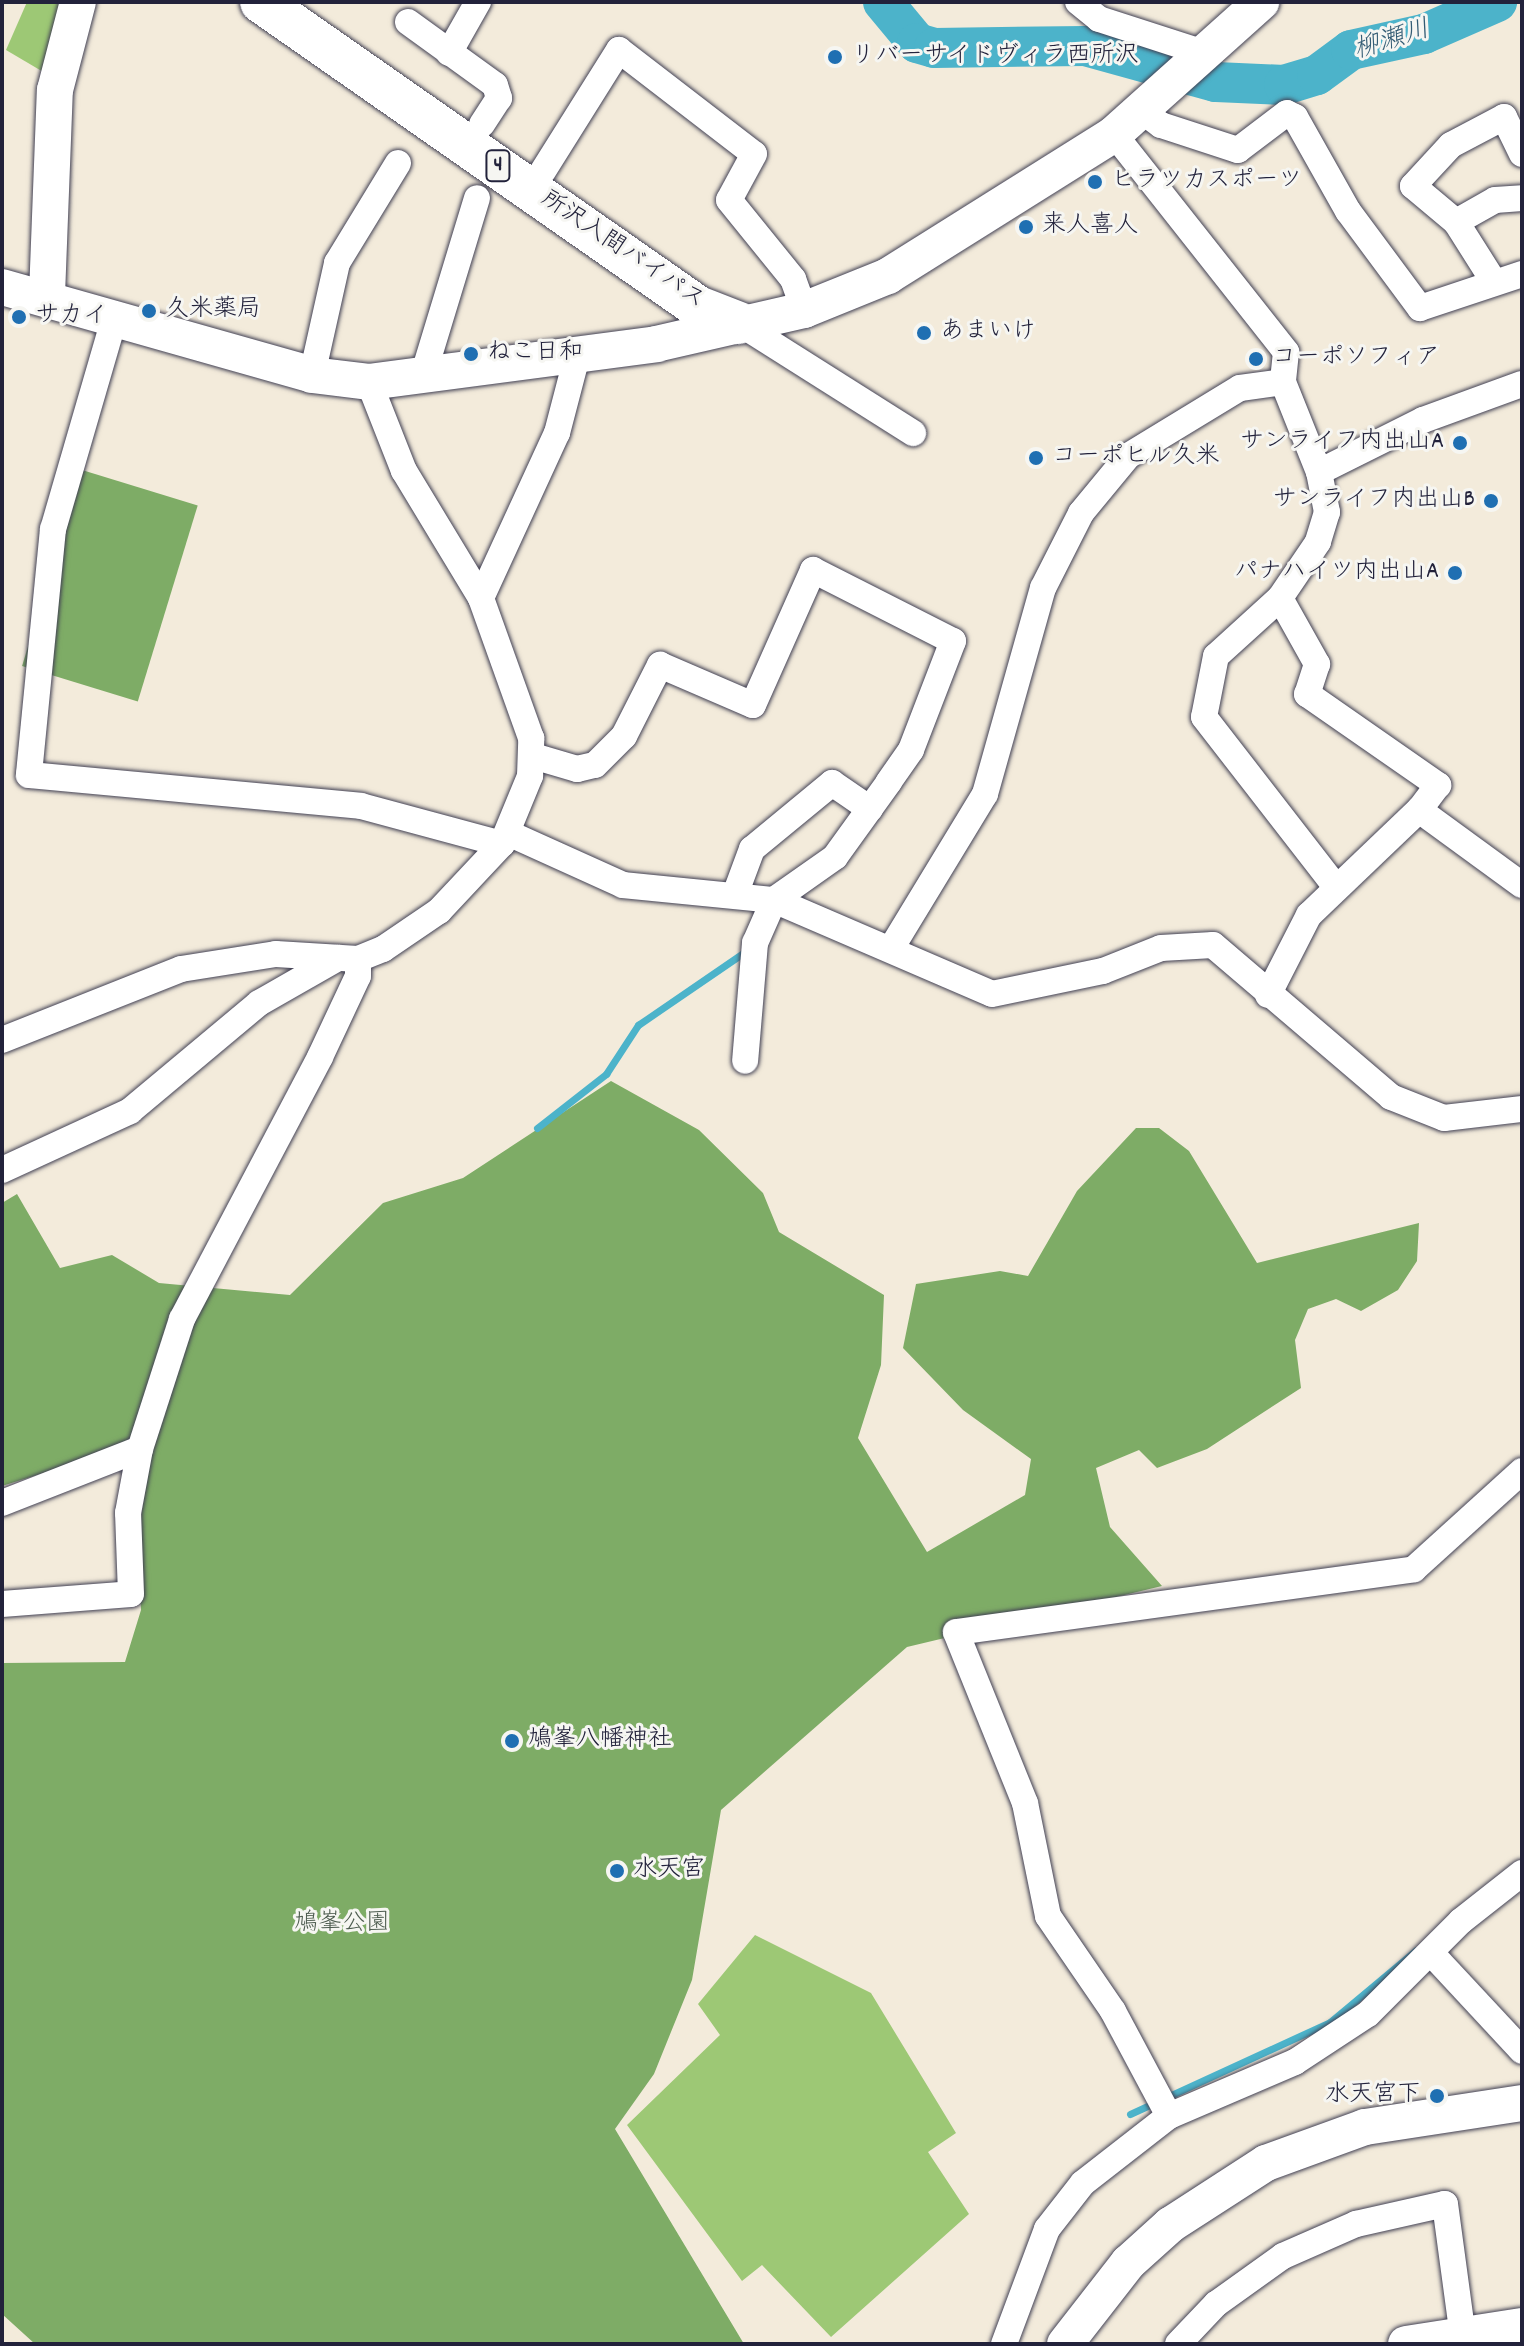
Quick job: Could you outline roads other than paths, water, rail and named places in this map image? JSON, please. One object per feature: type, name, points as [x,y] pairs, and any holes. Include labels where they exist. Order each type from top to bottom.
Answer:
[{"type":"main road","name":"所沢入間バイパス","points":[[261,2],[698,307],[739,323]]},
{"type":"main road","name":"所沢入間バイパス","points":[[306,2],[482,124],[722,299],[739,323]]},
{"type":"street","points":[[47,295],[55,90],[78,2]]},
{"type":"street","points":[[449,53],[478,2]]},
{"type":"street","points":[[1078,2],[1099,19],[1201,56]]},
{"type":"street","points":[[2,287],[47,295],[312,375],[369,382],[422,379],[576,360],[804,310],[888,276],[1114,134],[1261,2]]},
{"type":"street","points":[[408,22],[498,91],[482,124]]},
{"type":"street","points":[[543,171],[619,50],[754,154],[729,200],[793,279],[804,310]]},
{"type":"street","points":[[1151,101],[1161,125],[1238,150],[1287,113],[1420,308],[1522,274]]},
{"type":"street","points":[[1494,282],[1456,222],[1413,186],[1451,145],[1504,117],[1522,154]]},
{"type":"street","points":[[1114,134],[1280,340],[1283,382],[1319,472],[1324,526],[1280,598],[1216,656],[1204,717],[1336,887]]},
{"type":"street","points":[[312,375],[337,263],[398,163]]},
{"type":"street","points":[[422,379],[477,198]]},
{"type":"street","points":[[1456,222],[1495,200],[1522,198]]},
{"type":"street","points":[[115,316],[53,529],[29,775],[361,806],[505,838],[623,885],[736,892],[774,900],[892,947],[992,994],[1103,971],[1192,941],[1234,958],[1268,995],[1391,1097],[1425,1113],[1466,1119],[1522,1109]]},
{"type":"street","points":[[739,323],[913,433]]},
{"type":"street","points":[[481,598],[557,433],[576,360]]},
{"type":"street","points":[[2,1170],[130,1111],[259,1003],[439,911],[505,838],[533,756],[481,598],[404,471],[369,382]]},
{"type":"street","points":[[892,947],[985,794],[1043,588],[1081,513],[1128,456],[1240,388],[1283,382]]},
{"type":"street","points":[[1319,472],[1423,420],[1522,384]]},
{"type":"street","points":[[533,756],[577,769],[595,765],[624,736],[660,665],[753,705],[813,570],[953,641],[911,750],[835,857],[774,900],[755,943],[745,1061]]},
{"type":"street","points":[[1268,995],[1309,915],[1419,810],[1438,785],[1307,694],[1317,664],[1280,598]]},
{"type":"street","points":[[736,892],[752,849],[832,783],[870,809]]},
{"type":"street","points":[[1419,810],[1522,885]]},
{"type":"street","points":[[2,1040],[181,969],[276,954],[348,958]]},
{"type":"street","points":[[2,1604],[131,1594],[128,1513],[140,1449],[182,1319],[320,1057],[358,976],[348,958]]},
{"type":"street","points":[[2,1503],[140,1449]]},
{"type":"street","points":[[1169,2116],[1113,2011],[1048,1916],[1025,1803],[956,1632],[1414,1569],[1521,1475]]},
{"type":"street","points":[[1004,2344],[1047,2229],[1083,2183],[1169,2116],[1295,2062],[1368,2014],[1522,1873]]},
{"type":"street","points":[[1432,1954],[1522,2051]]},
{"type":"street","points":[[1065,2344],[1138,2254],[1266,2163],[1365,2127],[1522,2103]]},
{"type":"street","points":[[1178,2344],[1216,2304],[1283,2256],[1356,2224],[1445,2204],[1464,2339]]},
{"type":"street","points":[[1406,2344],[1464,2339],[1522,2326]]},
{"type":"waterway","name":"柳瀬川","points":[[883,2],[917,43],[934,48],[1085,46],[1216,82],[1284,85],[1317,75],[1351,50],[1424,34],[1497,2]]},
{"type":"waterway","points":[[537,1128],[606,1074],[638,1025],[746,951]]},
{"type":"waterway","points":[[1130,2114],[1330,2022],[1416,1950]]},
{"type":"place","name":"リバーサイドヴィラ西所沢","points":[[835,57]]},
{"type":"place","name":"ヒラツカスポーツ","points":[[1095,182]]},
{"type":"place","name":"来人喜人","points":[[1026,227]]},
{"type":"place","name":"久米薬局","points":[[149,311]]},
{"type":"place","name":"サカイ","points":[[19,317]]},
{"type":"place","name":"あまいけ","points":[[924,333]]},
{"type":"place","name":"ねこ日和","points":[[471,354]]},
{"type":"place","name":"コーポソフィア","points":[[1256,359]]},
{"type":"place","name":"サンライフ内出山A","points":[[1460,443]]},
{"type":"place","name":"コーポヒル久米","points":[[1036,458]]},
{"type":"place","name":"サンライフ内出山B","points":[[1491,501]]},
{"type":"place","name":"パナハイツ内出山A","points":[[1455,573]]},
{"type":"place","name":"鳩峯八幡神社","points":[[512,1741]]},
{"type":"place","name":"水天宮","points":[[617,1871]]},
{"type":"place","name":"水天宮下","points":[[1437,2096]]},
{"type":"park label","name":"鳩峯公園","points":[[342,1925]]}]
